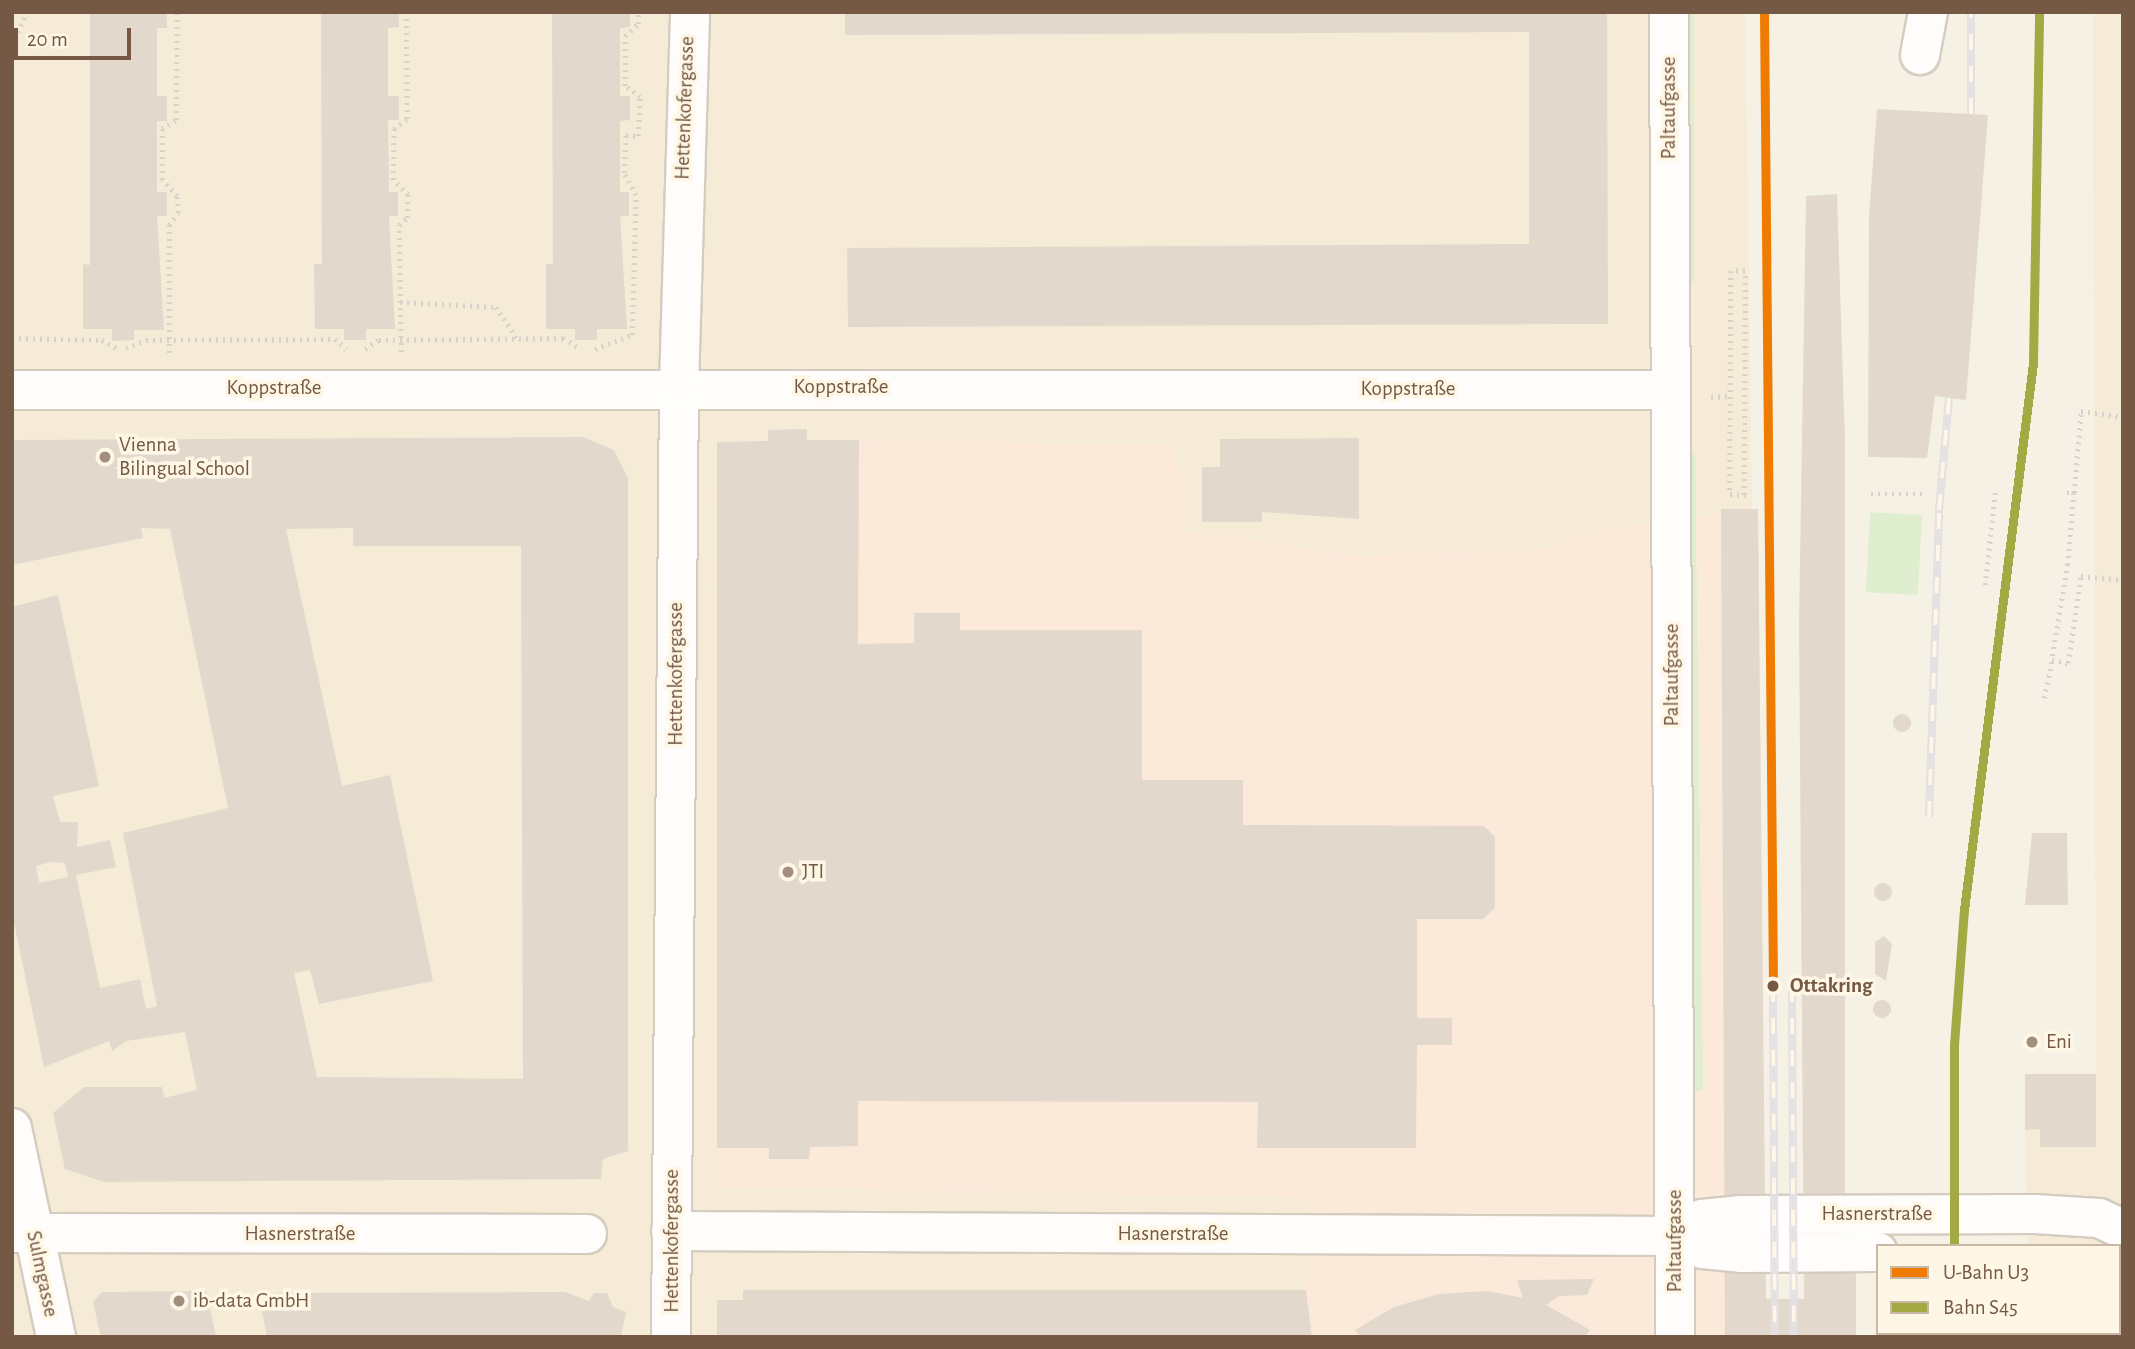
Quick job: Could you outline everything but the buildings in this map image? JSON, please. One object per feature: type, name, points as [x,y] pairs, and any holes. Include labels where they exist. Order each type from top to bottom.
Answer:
[{"type":"street","name":"Hettenkofergasse","points":[[671,1337],[679,386],[690,12]]},
{"type":"street","name":"Paltaufgasse","points":[[1669,12],[1675,1337]]},
{"type":"street","points":[[1920,55],[1928,12]]},
{"type":"street","name":"Koppstraße","points":[[12,390],[679,386],[1670,390]]},
{"type":"street","name":"Sulmgasse","points":[[12,1128],[23,1233],[56,1337]]},
{"type":"street","name":"Hasnerstraße","points":[[1675,1236],[1702,1219],[1742,1215],[2035,1214],[2099,1218],[2123,1229]]},
{"type":"street","name":"Hasnerstraße","points":[[671,1231],[1675,1236],[1703,1249],[1741,1253],[1876,1252]]},
{"type":"street","name":"Hasnerstraße","points":[[23,1233],[587,1234]]},
{"type":"street","points":[[2106,1244],[2123,1238]]},
{"type":"path","points":[[12,45],[27,12]]},
{"type":"path","points":[[169,389],[169,225],[178,213],[177,196],[162,180],[162,129],[176,120],[177,12]]},
{"type":"path","points":[[403,388],[400,225],[407,218],[408,195],[393,180],[394,129],[407,119],[407,12]]},
{"type":"path","points":[[12,338],[102,340],[130,348],[169,340],[335,339],[355,349],[401,339],[563,338],[587,352],[632,335],[636,195],[624,173],[626,135],[638,136],[640,97],[625,86],[625,36],[638,24],[638,12]]},
{"type":"path","points":[[1731,271],[1745,271],[1746,494],[1730,494],[1731,396],[1731,271]]},
{"type":"path","points":[[400,302],[496,306],[517,338]]},
{"type":"path","points":[[1709,397],[1731,396]]},
{"type":"path","points":[[2043,698],[2052,660],[2074,493],[2081,411],[2123,417]]},
{"type":"path","points":[[1985,585],[1995,493]]},
{"type":"path","points":[[2067,493],[2074,493]]},
{"type":"path","points":[[1871,494],[1922,494]]},
{"type":"path","points":[[2052,660],[2068,663],[2081,576],[2123,580]]},
{"type":"shaded area","points":[[12,12],[1745,12],[1752,509],[1605,528],[1541,550],[1354,555],[1181,530],[1177,444],[807,440],[807,430],[768,430],[768,441],[717,442],[716,1187],[1311,1198],[1306,1290],[1312,1337],[12,1337]]},
{"type":"shaded area","points":[[2093,12],[2123,12],[2123,1337],[2028,1337],[2121,1335],[2121,1244],[2028,1244],[2025,1130],[2040,1129],[2040,1147],[2096,1147]]},
{"type":"shaded area","points":[[807,429],[808,440],[1177,444],[1182,530],[1354,555],[1541,550],[1605,528],[1758,509],[1766,1337],[1312,1337],[1306,1290],[1311,1198],[715,1187],[717,442],[768,441],[768,430]]},
{"type":"green space","points":[[1678,12],[1694,12],[1694,282],[1678,282]]},
{"type":"green space","points":[[1695,454],[1703,1089],[1684,1096],[1683,455]]},
{"type":"green space","points":[[1870,512],[1922,515],[1918,595],[1866,592]]},
{"type":"railway","points":[[1971,12],[1971,114]]},
{"type":"railway","points":[[1929,817],[1939,510],[1949,397]]},
{"type":"railway","points":[[1773,986],[1775,1337]]},
{"type":"railway","points":[[1792,986],[1794,1337]]},
{"type":"metro line","name":"U3","points":[[1764,12],[1773,986]]},
{"type":"rail line","name":"S45","points":[[1954,1244],[1954,1045],[1964,910],[2033,363],[2039,12]]},
{"type":"place","name":"Vienna Bilingual School","points":[[105,457]]},
{"type":"place","name":"JTI","points":[[788,872]]},
{"type":"place","name":"Ottakring","points":[[1773,986]]},
{"type":"place","name":"Eni","points":[[2032,1042]]},
{"type":"place","name":"ib-data GmbH","points":[[179,1301]]}]
